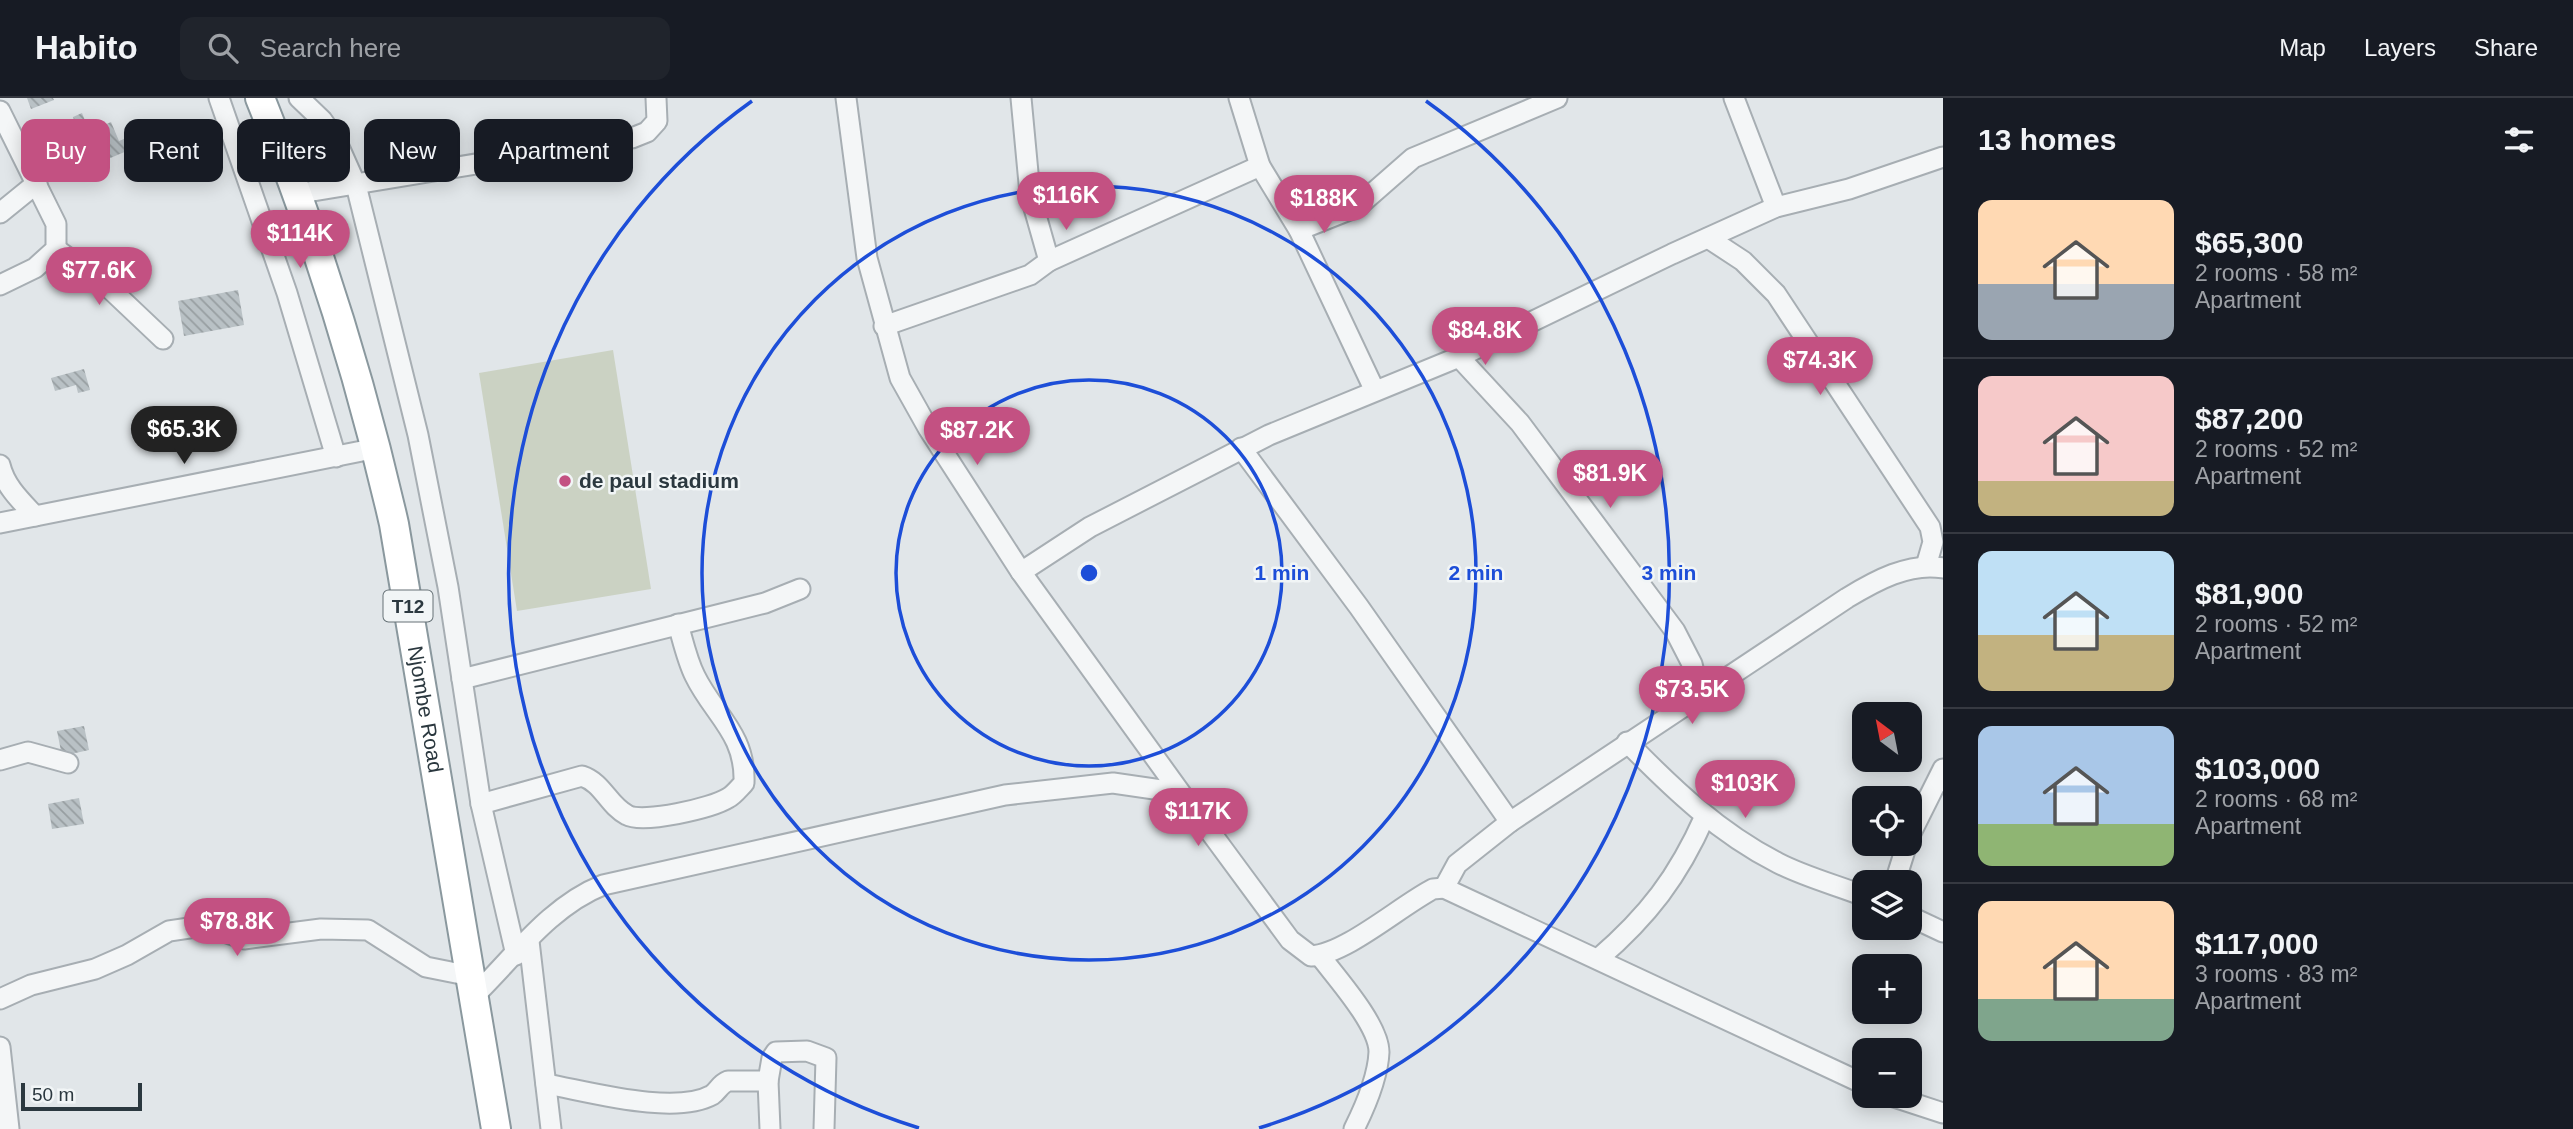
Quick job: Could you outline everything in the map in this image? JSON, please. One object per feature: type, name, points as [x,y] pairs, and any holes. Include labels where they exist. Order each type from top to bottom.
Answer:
[{"type":"highway","name":"Njombe Road","points":[[260,98],[353,362],[377,448],[397,538],[496,1129]]},
{"type":"street","points":[[219,98],[287,293],[336,457]]},
{"type":"street","points":[[299,98],[322,120],[336,140],[356,185],[418,435],[448,587],[481,804],[522,948],[546,1084],[551,1129]]},
{"type":"street","points":[[295,194],[632,138],[647,132],[657,121],[656,98]]},
{"type":"street","points":[[846,98],[859,217],[884,326],[900,378],[928,428],[1021,572],[1290,940],[1311,956],[1320,956],[1364,933],[1426,892],[1444,888],[1852,1078]]},
{"type":"street","points":[[1021,98],[1030,194],[1049,261]]},
{"type":"street","points":[[1238,98],[1260,166],[1299,230],[1374,389]]},
{"type":"street","points":[[1299,230],[1357,207],[1413,158],[1557,98]]},
{"type":"street","points":[[1734,98],[1776,207]]},
{"type":"street","points":[[0,111],[56,224],[56,249],[35,268],[0,285]]},
{"type":"street","points":[[1021,572],[1090,527],[1241,448],[1374,389],[1460,357],[1776,207],[1849,189],[1943,157]]},
{"type":"street","points":[[884,326],[1030,275],[1049,261],[1260,166]]},
{"type":"street","points":[[0,213],[37,183]]},
{"type":"street","points":[[1444,888],[1457,864],[1510,822],[1627,742],[1869,585],[1895,574],[1935,567],[1930,527],[1791,316],[1753,269],[1708,238]]},
{"type":"street","points":[[56,249],[107,286],[163,339]]},
{"type":"street","points":[[1460,357],[1520,423],[1675,631],[1692,664],[1700,697]]},
{"type":"street","points":[[0,523],[377,448]]},
{"type":"street","points":[[1241,448],[1359,607],[1510,822]]},
{"type":"street","points":[[1,476],[35,516]]},
{"type":"street","points":[[462,679],[765,603],[800,589]]},
{"type":"street","points":[[481,804],[582,776],[602,789],[627,816],[643,819],[712,806],[729,798],[744,783],[745,771],[730,726],[706,696],[693,674],[678,624]]},
{"type":"street","points":[[1627,742],[1705,816],[1780,864],[1852,891]]},
{"type":"street","points":[[0,760],[28,751],[68,763]]},
{"type":"street","points":[[1922,811],[1943,769]]},
{"type":"street","points":[[0,999],[31,985],[106,964],[169,931],[196,927],[210,927],[244,939],[321,929],[368,930],[426,967],[472,986],[522,948],[561,908],[580,894],[603,885],[1005,795],[1113,783],[1168,791],[1186,799]]},
{"type":"street","points":[[1598,959],[1633,928],[1663,894],[1691,847],[1705,816]]},
{"type":"street","points":[[1922,922],[1943,932]]},
{"type":"street","points":[[1320,956],[1355,1003],[1376,1039],[1379,1051],[1373,1080],[1354,1129]]},
{"type":"street","points":[[0,1047],[9,1129]]},
{"type":"street","points":[[770,1129],[768,1081],[772,1058],[776,1052],[822,1054],[826,1058],[824,1129]]},
{"type":"street","points":[[546,1084],[656,1103],[707,1096],[728,1081],[768,1081]]},
{"type":"street","points":[[1922,1106],[1943,1113]]},
{"type":"green space","name":"de paul stadium","points":[[613,350],[651,589],[517,611],[479,373]]},
{"type":"building","points":[[27,98],[53,98],[54,100],[31,109]]},
{"type":"building","points":[[82,113],[84,119],[74,119]]},
{"type":"building","points":[[110,122],[119,141],[124,139],[124,152],[110,158]]},
{"type":"building","points":[[238,290],[244,325],[184,336],[178,301]]},
{"type":"building","points":[[84,369],[90,390],[78,393],[76,385],[55,391],[51,378]]},
{"type":"building","points":[[84,726],[89,750],[62,756],[57,731]]},
{"type":"building","points":[[79,798],[84,824],[52,829],[48,804]]},
{"type":"place","name":"de paul stadium","points":[[565,481]]}]
